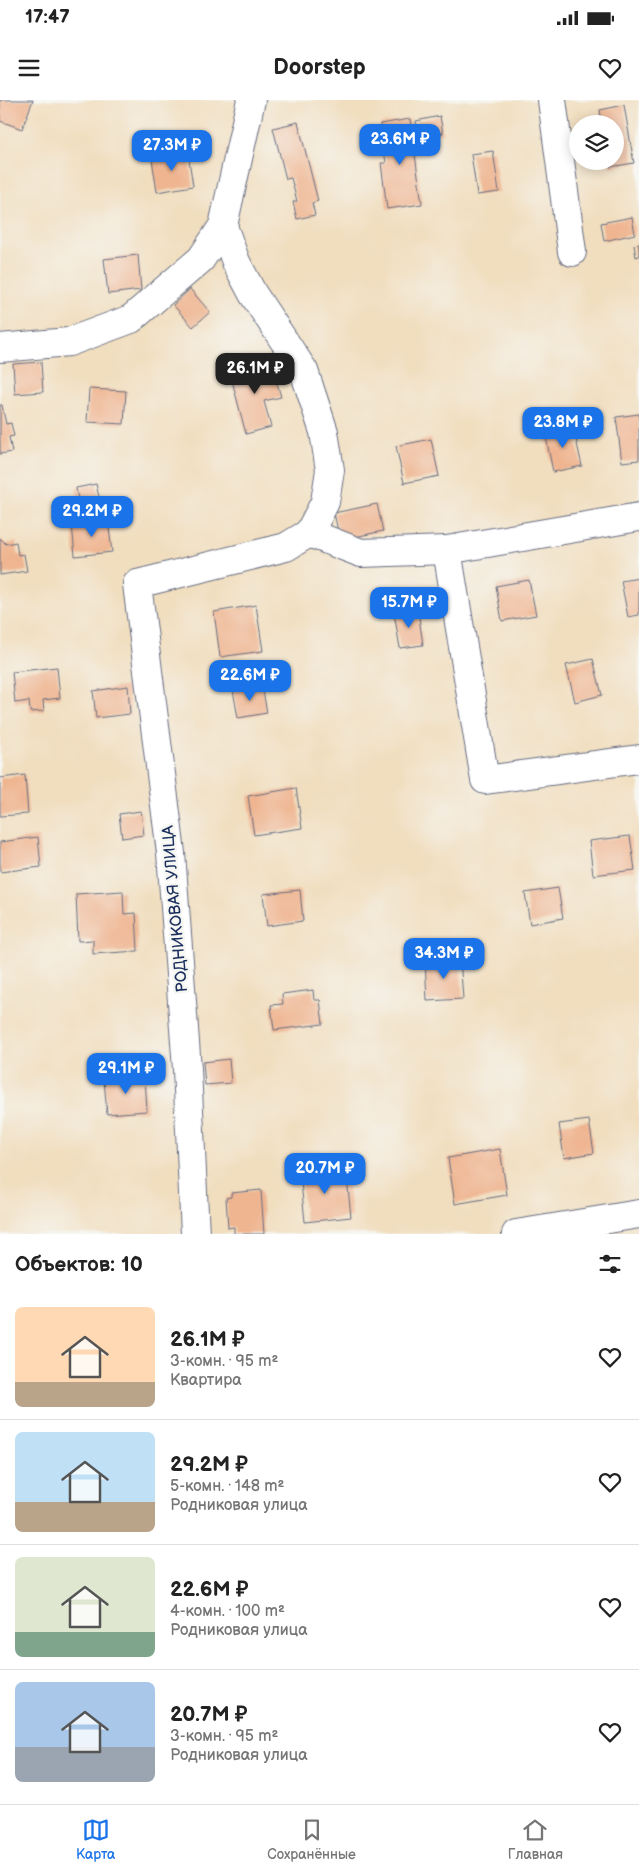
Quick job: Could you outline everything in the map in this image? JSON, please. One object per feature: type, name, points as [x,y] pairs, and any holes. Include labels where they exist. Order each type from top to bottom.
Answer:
[{"type":"street","points":[[0,348],[69,342],[131,319],[202,259],[223,226],[252,100]]},
{"type":"street","points":[[552,100],[572,252]]},
{"type":"street","points":[[223,226],[236,262],[253,294],[304,371],[324,432],[330,470],[325,502],[308,533],[361,553],[448,550],[639,516]]},
{"type":"street","name":"РОДНИКОВАЯ УЛИЦА","points":[[195,1234],[187,1069],[171,853],[136,584],[286,547],[308,533]]},
{"type":"street","points":[[448,550],[485,780],[639,759]]},
{"type":"street","points":[[516,1234],[639,1214]]},
{"type":"building","points":[[0,100],[33,100],[22,129],[0,121]]},
{"type":"building","points":[[624,105],[634,163],[624,165],[624,115],[601,115],[600,110]]},
{"type":"building","points":[[440,116],[443,133],[419,137],[416,121]]},
{"type":"building","points":[[410,119],[422,204],[387,209],[381,163],[386,163],[380,124]]},
{"type":"building","points":[[298,122],[318,201],[312,203],[315,215],[297,219],[293,202],[297,201],[291,178],[286,179],[273,128]]},
{"type":"building","points":[[493,151],[499,192],[477,195],[471,154]]},
{"type":"building","points":[[188,153],[193,186],[157,192],[152,159]]},
{"type":"building","points":[[632,217],[635,234],[604,241],[601,223]]},
{"type":"building","points":[[639,244],[639,256],[636,257],[634,245]]},
{"type":"building","points":[[138,255],[141,290],[108,294],[104,259]]},
{"type":"building","points":[[190,289],[210,312],[193,327],[173,305]]},
{"type":"building","points":[[41,362],[43,392],[15,394],[13,364]]},
{"type":"building","points":[[271,362],[281,397],[264,401],[271,427],[246,434],[230,373]]},
{"type":"building","points":[[89,389],[126,391],[124,424],[87,422]]},
{"type":"building","points":[[0,405],[2,405],[6,424],[11,423],[14,436],[9,437],[12,452],[0,454]]},
{"type":"building","points":[[639,414],[639,460],[622,462],[616,417]]},
{"type":"building","points":[[573,426],[582,466],[553,472],[545,432]]},
{"type":"building","points":[[431,439],[439,476],[404,483],[396,446]]},
{"type":"building","points":[[96,484],[100,501],[79,506],[76,488]]},
{"type":"building","points":[[377,504],[383,531],[340,540],[334,513]]},
{"type":"building","points":[[108,520],[112,552],[75,556],[72,524]]},
{"type":"building","points":[[0,538],[6,544],[16,542],[18,555],[24,554],[27,571],[0,575]]},
{"type":"building","points":[[639,578],[639,615],[628,617],[621,581]]},
{"type":"building","points":[[529,580],[536,615],[502,621],[496,586]]},
{"type":"building","points":[[256,605],[263,651],[220,657],[214,612]]},
{"type":"building","points":[[418,610],[423,645],[400,648],[394,613]]},
{"type":"building","points":[[593,659],[602,695],[575,702],[566,665]]},
{"type":"building","points":[[57,667],[60,698],[43,700],[44,711],[30,712],[29,701],[15,703],[12,672]]},
{"type":"building","points":[[262,685],[267,713],[238,718],[233,690]]},
{"type":"building","points":[[128,686],[130,714],[96,718],[93,691]]},
{"type":"building","points":[[25,775],[28,814],[0,816],[0,778]]},
{"type":"building","points":[[296,788],[302,828],[254,835],[248,796]]},
{"type":"building","points":[[141,811],[144,835],[122,838],[119,814]]},
{"type":"building","points":[[630,836],[635,870],[593,875],[589,841]]},
{"type":"building","points":[[38,837],[41,867],[0,872],[0,842]]},
{"type":"building","points":[[558,888],[563,918],[530,924],[525,893]]},
{"type":"building","points":[[300,890],[303,921],[267,926],[263,894]]},
{"type":"building","points":[[123,891],[124,914],[136,913],[138,951],[93,954],[93,940],[78,941],[76,894]]},
{"type":"building","points":[[460,958],[463,999],[427,1001],[425,960]]},
{"type":"building","points":[[313,990],[314,1000],[320,1000],[323,1024],[274,1030],[271,1005],[283,1004],[282,994]]},
{"type":"building","points":[[229,1059],[231,1083],[205,1085],[203,1062]]},
{"type":"building","points":[[145,1076],[147,1111],[107,1114],[104,1080]]},
{"type":"building","points":[[589,1120],[594,1153],[564,1158],[559,1124]]},
{"type":"building","points":[[500,1149],[507,1195],[455,1204],[448,1158]]},
{"type":"building","points":[[346,1168],[351,1217],[305,1222],[300,1172]]},
{"type":"building","points":[[261,1190],[264,1234],[234,1234],[234,1227],[228,1228],[226,1198],[231,1197],[231,1193]]}]
